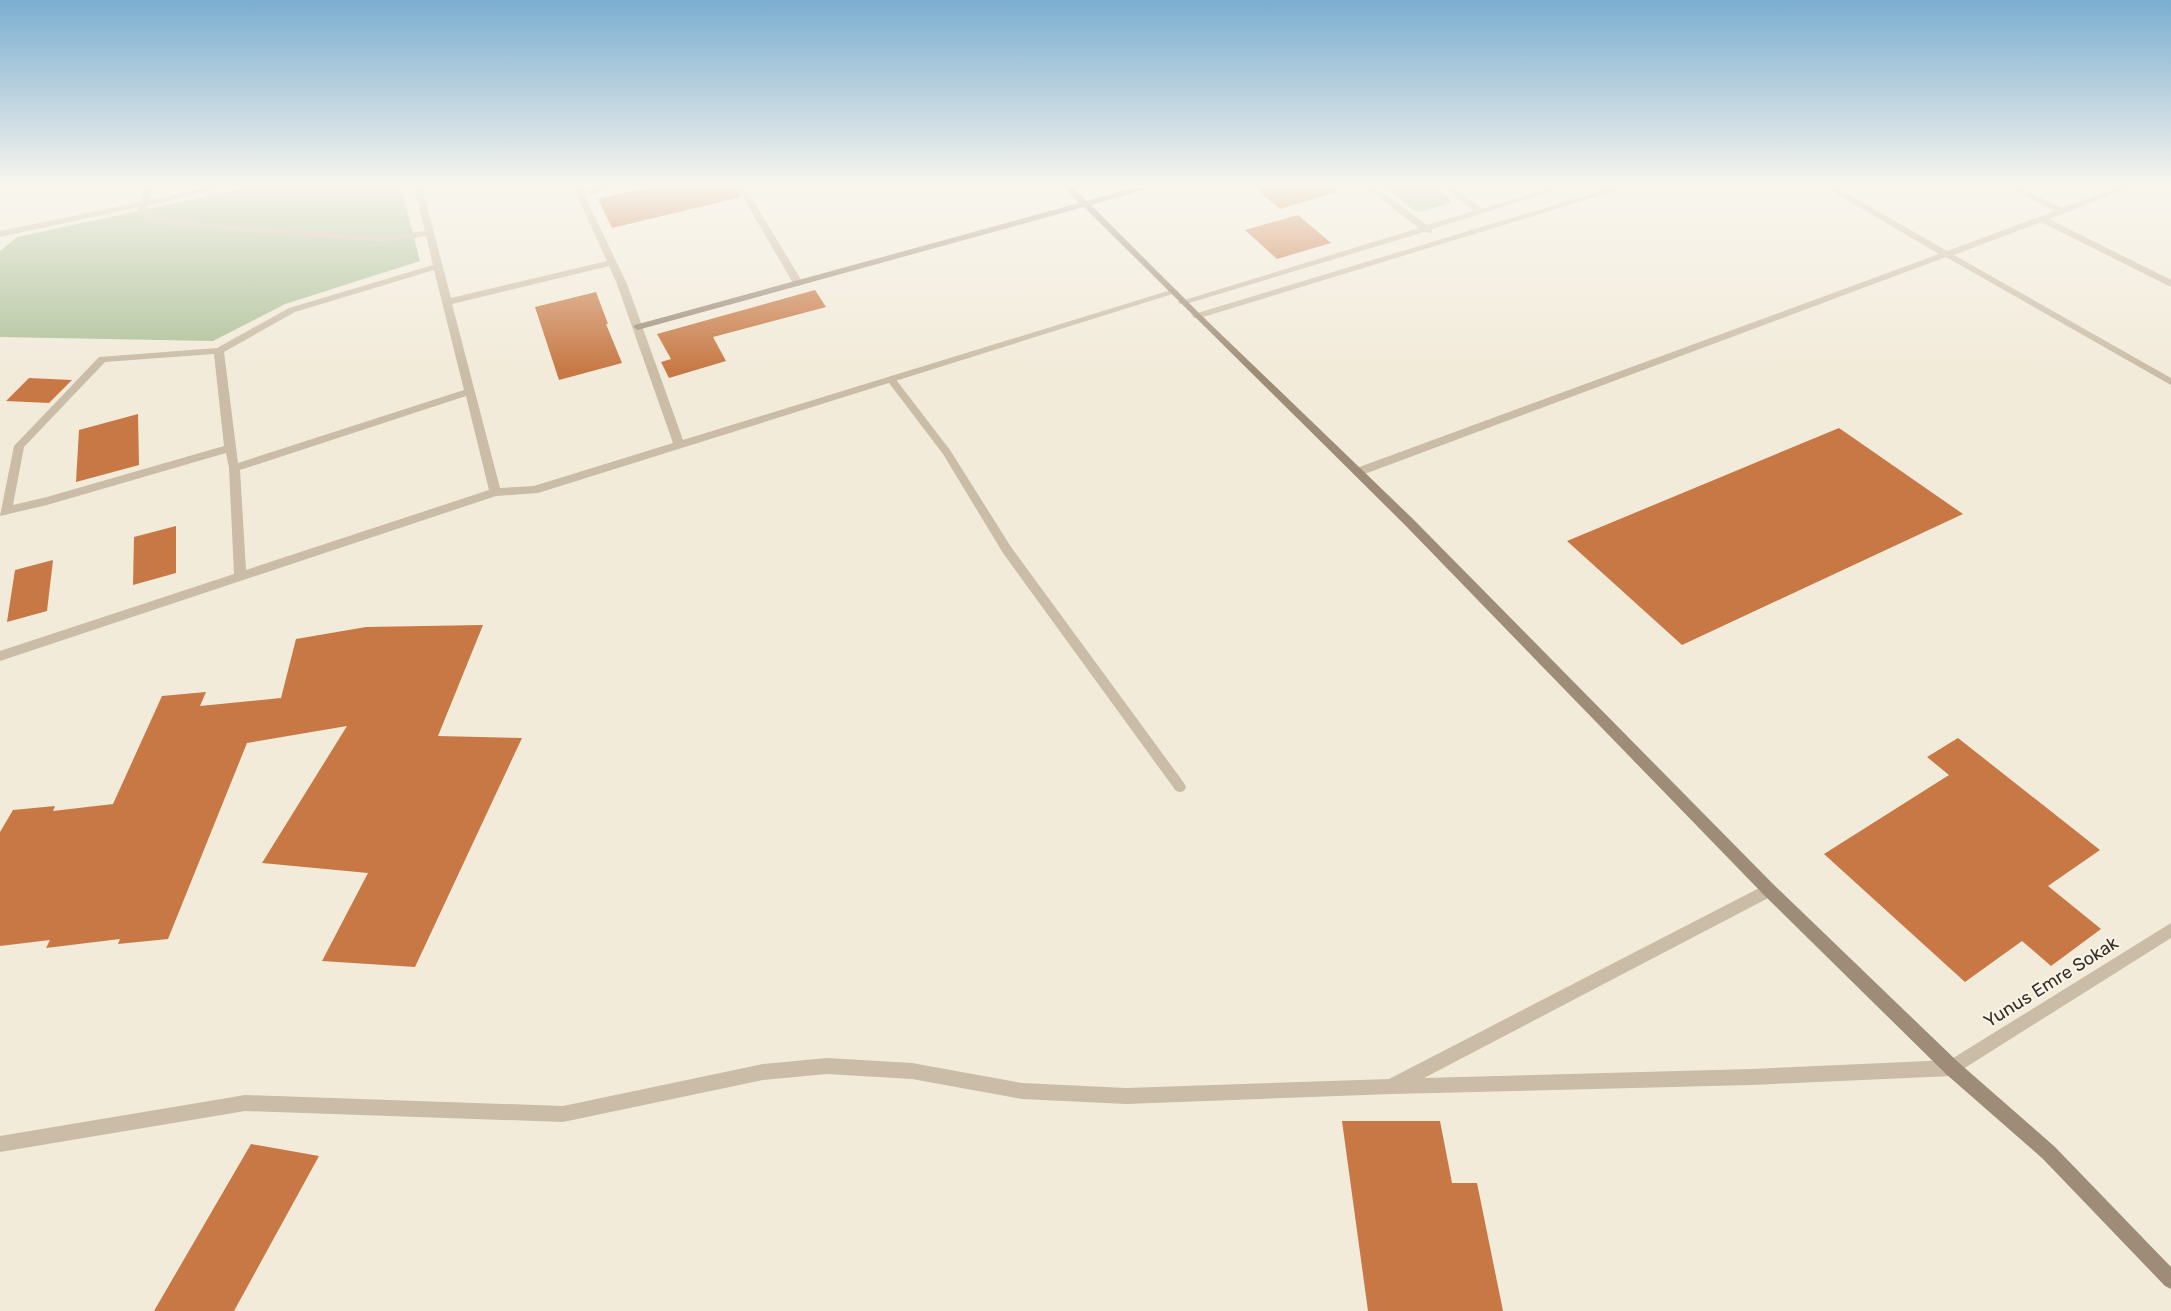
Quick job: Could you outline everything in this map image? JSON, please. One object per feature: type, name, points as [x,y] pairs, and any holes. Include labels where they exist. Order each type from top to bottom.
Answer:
[{"type":"street","points":[[434,248],[495,492]]},
{"type":"street","points":[[605,248],[622,284],[679,444]]},
{"type":"street","points":[[777,248],[798,284]]},
{"type":"street","points":[[638,328],[927,248]]},
{"type":"street","points":[[1130,248],[1358,472],[1769,890],[1952,1068],[2049,1153],[2171,1280]]},
{"type":"street","points":[[0,656],[495,492],[534,490],[891,379],[1356,248]]},
{"type":"street","points":[[1197,316],[1419,248]]},
{"type":"street","points":[[1937,248],[2171,382]]},
{"type":"street","points":[[1358,472],[1963,248]]},
{"type":"street","points":[[2100,248],[2171,284]]},
{"type":"street","points":[[447,302],[612,263]]},
{"type":"street","points":[[230,448],[3,512],[19,446],[102,359],[219,351],[292,310],[438,266]]},
{"type":"street","points":[[219,351],[234,468],[240,576]]},
{"type":"street","points":[[234,468],[469,392]]},
{"type":"street","points":[[1390,1087],[1769,890]]},
{"type":"street","name":"Yunus Emre Sokak","points":[[1952,1068],[2171,930]]},
{"type":"street","points":[[0,1144],[246,1103],[563,1114],[762,1072],[828,1066],[912,1071],[1022,1092],[1126,1096],[1751,1077],[1952,1068]]},
{"type":"lane","points":[[891,379],[947,452],[1006,550],[1180,787]]},
{"type":"green space","points":[[3,248],[417,248],[420,261],[285,304],[213,341],[0,337],[0,251]]},
{"type":"building","points":[[1265,248],[1314,248],[1277,259]]},
{"type":"building","points":[[815,290],[826,307],[713,337],[726,361],[669,378],[661,362],[671,359],[657,334]]},
{"type":"building","points":[[596,292],[608,324],[606,324],[622,363],[559,380],[535,307]]},
{"type":"building","points":[[29,378],[72,380],[49,403],[6,401]]},
{"type":"building","points":[[138,414],[139,465],[76,482],[79,430]]},
{"type":"building","points":[[1839,428],[1963,514],[1682,645],[1567,541]]},
{"type":"building","points":[[176,526],[176,573],[133,585],[134,537]]},
{"type":"building","points":[[53,560],[47,611],[7,622],[15,570]]},
{"type":"building","points":[[483,625],[438,736],[522,738],[415,967],[322,961],[368,873],[262,863],[347,726],[247,743],[168,939],[118,944],[120,939],[46,948],[50,940],[0,946],[0,832],[13,810],[55,806],[53,811],[113,804],[162,696],[206,692],[200,706],[281,698],[296,639],[366,627]]},
{"type":"building","points":[[1958,738],[2100,850],[2048,886],[2101,929],[2051,966],[2022,941],[1965,982],[1824,854],[1949,775],[1927,757]]},
{"type":"building","points":[[1342,1121],[1440,1121],[1452,1183],[1477,1183],[1503,1311],[1368,1311]]},
{"type":"building","points":[[251,1144],[319,1156],[234,1311],[154,1311]]}]
